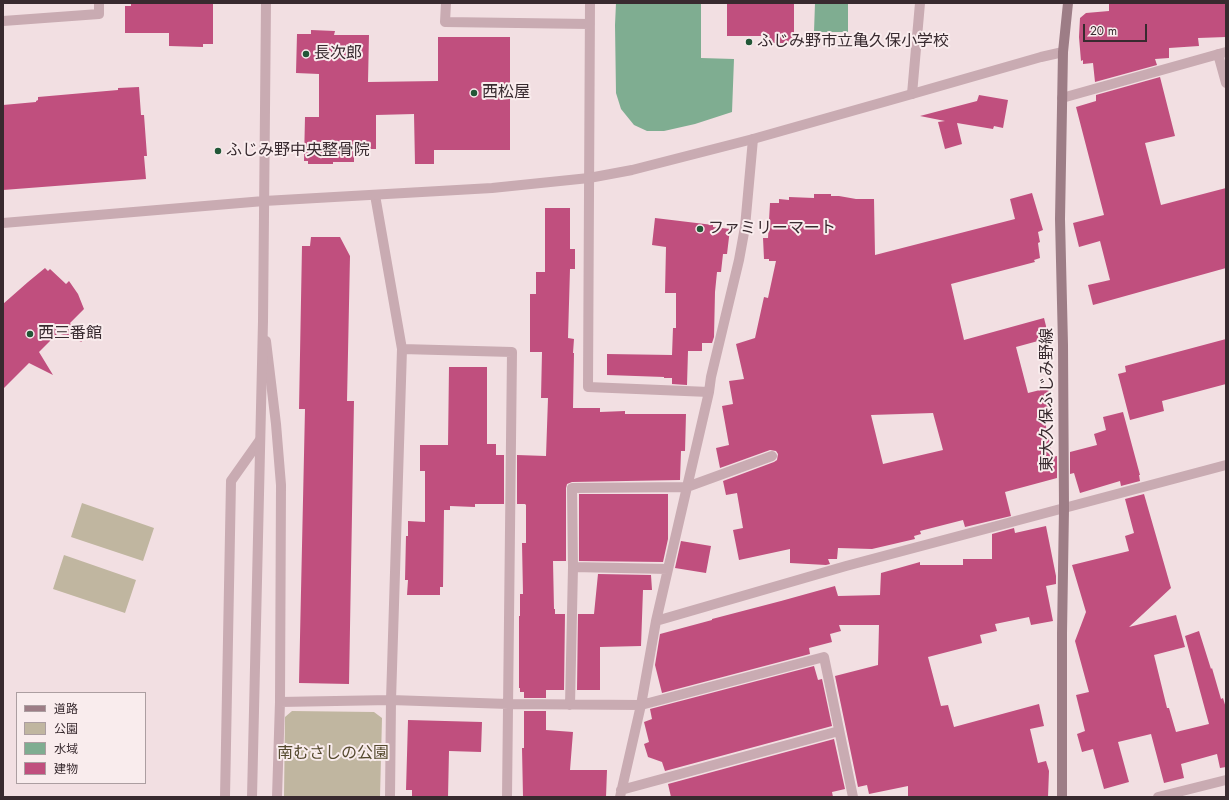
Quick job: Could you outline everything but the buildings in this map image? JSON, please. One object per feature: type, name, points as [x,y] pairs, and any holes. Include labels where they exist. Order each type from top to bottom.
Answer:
[{"type":"main road","name":"東大久保ふじみ野線","points":[[1062,797],[1064,345],[1060,219],[1062,52],[1068,3]]},
{"type":"street","points":[[3,21],[99,14],[99,3]]},
{"type":"street","points":[[252,797],[263,321],[266,3]]},
{"type":"street","points":[[446,3],[445,22],[590,24]]},
{"type":"street","points":[[590,3],[588,388],[709,392]]},
{"type":"street","points":[[912,94],[920,3]]},
{"type":"street","points":[[3,223],[264,201],[492,188],[589,178],[632,170],[753,140],[1062,52]]},
{"type":"street","points":[[1062,98],[1222,53],[1226,83]]},
{"type":"street","points":[[753,140],[745,227],[739,260],[656,621],[641,705],[621,793],[839,731]]},
{"type":"street","points":[[375,194],[402,349],[391,700],[390,797]]},
{"type":"street","points":[[263,321],[276,424],[281,485],[280,702],[277,797]]},
{"type":"street","points":[[402,349],[512,352],[507,797]]},
{"type":"street","points":[[225,797],[231,481],[260,440]]},
{"type":"street","points":[[570,705],[573,567],[572,488],[687,487],[772,456]]},
{"type":"street","points":[[656,621],[846,566],[1226,465]]},
{"type":"street","points":[[573,567],[668,569]]},
{"type":"street","points":[[280,702],[391,700],[508,704],[641,705],[824,657],[853,797]]},
{"type":"street","points":[[1158,797],[1226,780]]},
{"type":"green space","points":[[82,503],[154,528],[143,561],[71,537]]},
{"type":"green space","points":[[64,555],[136,580],[125,613],[53,589]]},
{"type":"green space","name":"南むさしの公園","points":[[292,711],[374,712],[382,718],[380,797],[284,797],[285,717]]},
{"type":"water","points":[[616,3],[701,3],[701,58],[734,59],[732,112],[695,124],[664,131],[647,131],[634,125],[621,109],[616,93]]},
{"type":"water","points":[[815,3],[848,3],[848,32],[814,32]]},
{"type":"place","name":"ふじみ野市立亀久保小学校","points":[[749,42]]},
{"type":"place","name":"長次郎","points":[[306,54]]},
{"type":"place","name":"西松屋","points":[[474,93]]},
{"type":"place","name":"ふじみ野中央整骨院","points":[[218,151]]},
{"type":"place","name":"ファミリーマート","points":[[700,229]]},
{"type":"place","name":"西三番館","points":[[30,334]]}]
